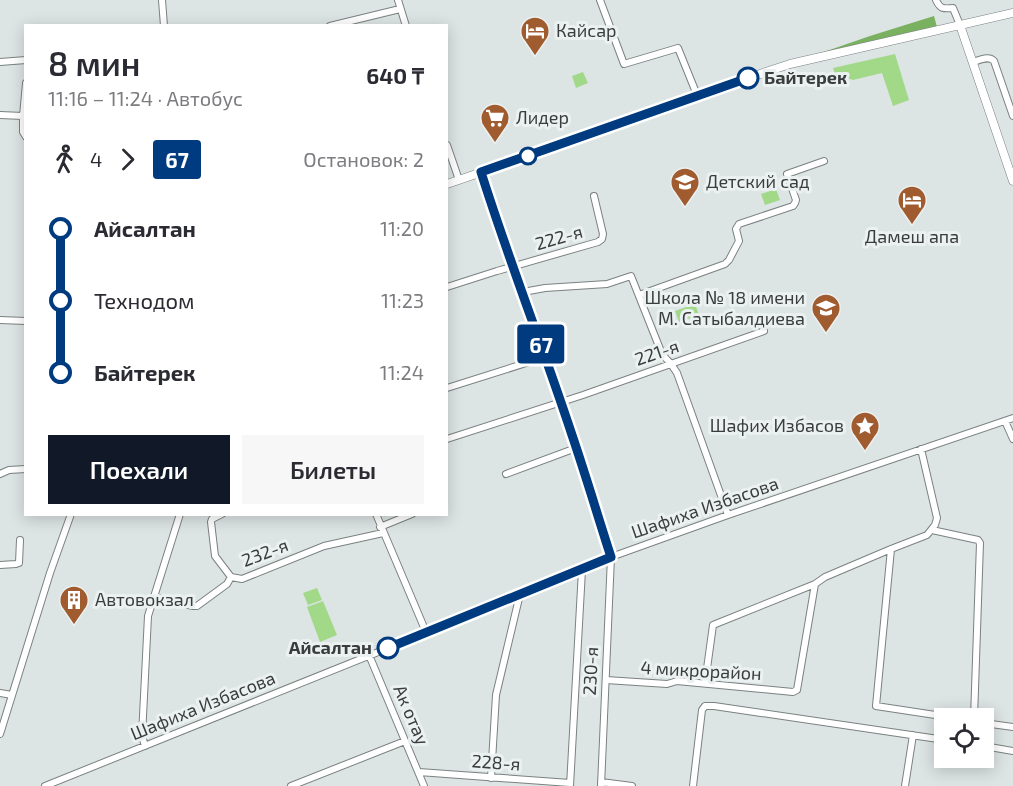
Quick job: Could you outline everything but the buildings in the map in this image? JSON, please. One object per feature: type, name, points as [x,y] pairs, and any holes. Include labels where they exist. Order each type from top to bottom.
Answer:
[{"type":"street","points":[[162,0],[164,24]]},
{"type":"street","points":[[398,0],[405,24]]},
{"type":"street","points":[[600,0],[624,64],[678,48],[697,95]]},
{"type":"street","points":[[936,0],[942,9],[953,8],[1013,181]]},
{"type":"street","points":[[338,24],[400,9]]},
{"type":"street","points":[[448,184],[790,64],[1013,13]]},
{"type":"street","points":[[973,62],[993,59],[1013,116]]},
{"type":"street","points":[[0,62],[24,60]]},
{"type":"street","points":[[24,105],[24,134]]},
{"type":"street","points":[[0,115],[23,116]]},
{"type":"street","points":[[448,148],[459,180]]},
{"type":"street","points":[[639,295],[724,264],[729,260],[739,241],[736,229],[739,224],[793,206],[795,200],[787,174],[824,161]]},
{"type":"street","points":[[481,172],[611,557]]},
{"type":"street","name":"222-я","points":[[448,287],[598,242],[602,239],[603,234],[594,196]]},
{"type":"street","points":[[523,292],[545,288],[607,284],[632,276],[662,354],[677,373],[728,515]]},
{"type":"street","points":[[0,320],[24,321]]},
{"type":"street","name":"221-я","points":[[560,402],[764,331]]},
{"type":"street","points":[[448,388],[545,357]]},
{"type":"street","points":[[448,439],[560,402]]},
{"type":"street","name":"Шафиха Избасова","points":[[45,786],[611,557],[1013,418]]},
{"type":"street","points":[[1005,421],[1013,439]]},
{"type":"street","points":[[506,474],[576,448]]},
{"type":"street","points":[[705,683],[713,625],[815,584],[825,577],[927,535],[932,530],[937,518],[921,449]]},
{"type":"street","points":[[0,474],[24,468]]},
{"type":"street","points":[[0,734],[50,573],[70,516]]},
{"type":"street","points":[[145,746],[142,736],[148,616],[179,516]]},
{"type":"street","name":"232-я","points":[[218,516],[211,522],[215,556],[231,577],[242,579],[324,546],[381,530],[408,516]]},
{"type":"street","points":[[377,516],[426,632]]},
{"type":"street","points":[[932,530],[978,540],[980,543],[974,708]]},
{"type":"street","points":[[0,565],[19,563],[20,540]]},
{"type":"street","points":[[891,549],[876,706],[934,715]]},
{"type":"street","name":"230-я","points":[[601,784],[611,557]]},
{"type":"street","name":"230-я","points":[[570,784],[582,570]]},
{"type":"street","points":[[154,597],[197,606],[227,584],[231,577]]},
{"type":"street","name":"4 микрорайон","points":[[606,680],[667,684],[677,681],[793,692],[798,687],[815,584]]},
{"type":"street","points":[[491,778],[496,695],[520,594]]},
{"type":"street","name":"Ак отау","points":[[369,655],[424,786]]},
{"type":"street","points":[[0,693],[12,695]]},
{"type":"street","points":[[693,786],[702,710],[705,706],[934,738]]},
{"type":"street","points":[[994,724],[1013,727]]},
{"type":"street","points":[[905,786],[913,735]]},
{"type":"street","points":[[291,786],[405,741]]},
{"type":"street","points":[[994,748],[1013,751]]},
{"type":"street","name":"228-я","points":[[419,772],[570,784]]},
{"type":"street","points":[[601,784],[632,786]]},
{"type":"green space","points":[[934,16],[937,27],[815,55],[870,36]]},
{"type":"green space","points":[[895,54],[909,100],[893,106],[882,73],[853,80],[835,74],[833,68]]},
{"type":"green space","points":[[583,72],[588,83],[576,88],[572,76]]},
{"type":"green space","points":[[776,189],[780,200],[765,205],[761,194]]},
{"type":"green space","points":[[695,304],[699,315],[679,322],[675,311]]},
{"type":"green space","points":[[317,588],[322,600],[308,605],[303,593]]},
{"type":"green space","points":[[323,601],[337,635],[320,642],[307,607]]},
{"type":"bus line","name":"67","points":[[388,648],[611,557],[572,434],[481,172],[748,78]]},
{"type":"place","name":"Кайсар","points":[[535,56]]},
{"type":"place","name":"Байтерек","points":[[748,78]]},
{"type":"place","name":"Лидер","points":[[495,144]]},
{"type":"place","name":"Детский сад","points":[[685,208]]},
{"type":"place","name":"Дамеш апа","points":[[912,226]]},
{"type":"place","name":"Школа № 18 имени М. Сатыбалдиева","points":[[826,334]]},
{"type":"place","name":"Шафих Избасов","points":[[865,452]]},
{"type":"place","name":"Автовокзал","points":[[74,626]]},
{"type":"place","name":"Айсалтан","points":[[388,648]]}]
